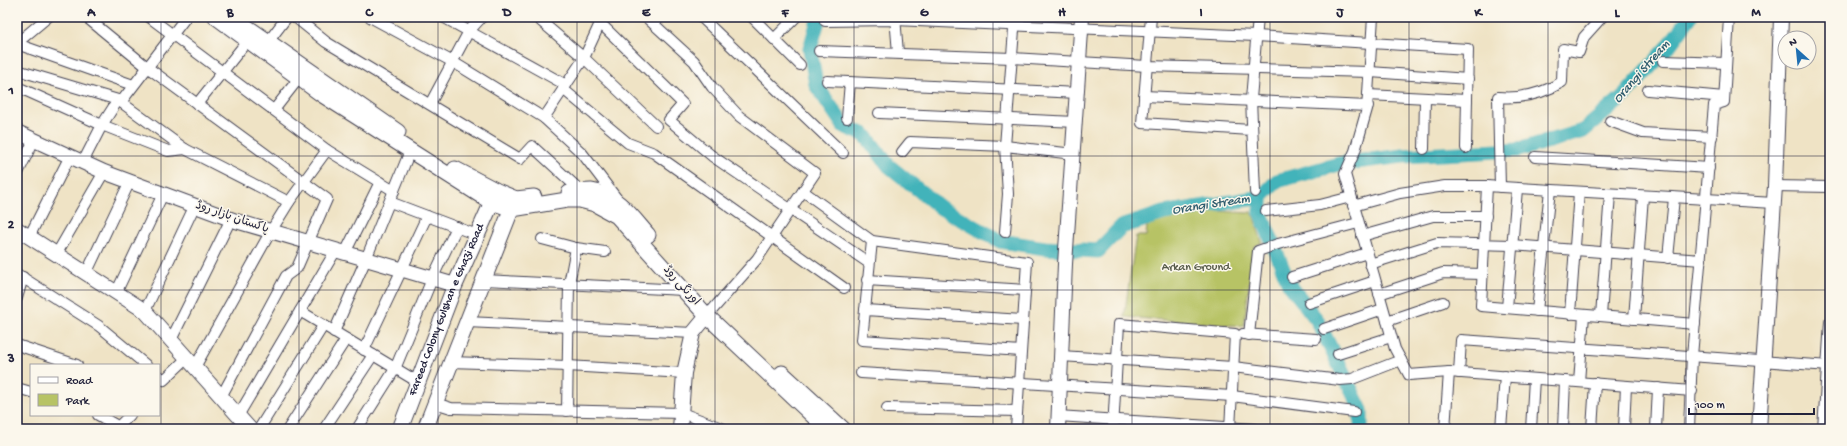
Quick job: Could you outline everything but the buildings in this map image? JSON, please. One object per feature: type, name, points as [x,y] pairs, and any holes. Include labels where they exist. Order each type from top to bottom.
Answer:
[{"type":"main road","points":[[216,17],[299,78],[410,151],[494,197],[514,204],[591,191],[603,194],[622,205],[710,313],[843,429]]},
{"type":"main road","points":[[233,17],[435,158],[494,197]]},
{"type":"main road","name":"Fareed Colony Gulshan e Ghazi Road","points":[[400,429],[455,285],[494,197]]},
{"type":"main road","name":"اورنگی روڈ","points":[[514,204],[580,200],[595,204],[617,216],[684,290],[710,313],[827,429]]},
{"type":"main road","name":"Fareed Colony Gulshan e Ghazi Road","points":[[425,429],[514,204]]},
{"type":"street","points":[[48,17],[17,44],[133,85]]},
{"type":"street","points":[[86,17],[147,67],[327,199],[297,268],[286,276],[221,397]]},
{"type":"street","points":[[149,17],[327,150],[394,191]]},
{"type":"street","points":[[83,162],[102,125],[186,17]]},
{"type":"street","points":[[268,42],[287,17]]},
{"type":"street","points":[[295,17],[326,42],[520,159],[532,146],[595,204]]},
{"type":"street","points":[[370,17],[453,62],[544,118],[582,153],[622,205]]},
{"type":"street","points":[[443,17],[565,87],[628,143],[654,153],[844,288]]},
{"type":"street","points":[[430,104],[469,31],[482,17]]},
{"type":"street","points":[[536,17],[584,58],[656,126]]},
{"type":"street","points":[[646,17],[694,62],[712,87],[739,116],[815,173],[757,259],[694,333],[684,373],[680,429]]},
{"type":"street","points":[[701,17],[843,153]]},
{"type":"street","points":[[752,17],[800,65]]},
{"type":"street","points":[[774,39],[796,17]]},
{"type":"street","points":[[1151,17],[1142,122],[1251,130]]},
{"type":"street","points":[[1255,192],[1251,130],[1251,99],[1258,17]]},
{"type":"street","points":[[1373,17],[1368,106],[1355,152],[1346,174],[1352,202],[1391,337],[1409,375],[1454,372],[1692,391]]},
{"type":"street","points":[[1500,187],[1498,97],[1519,98],[1548,91],[1562,82],[1563,49],[1579,52],[1584,37],[1602,17]]},
{"type":"street","points":[[1689,429],[1692,391],[1692,356],[1714,105],[1724,102],[1729,17]]},
{"type":"street","points":[[1759,429],[1775,186],[1781,17]]},
{"type":"street","points":[[825,21],[895,19],[1082,23],[1150,33],[1256,36],[1468,49],[1466,148]]},
{"type":"street","points":[[895,19],[898,53]]},
{"type":"street","points":[[544,118],[584,58],[599,20],[683,104],[669,120],[712,156],[869,263]]},
{"type":"street","points":[[1005,232],[1008,194],[1006,146],[1015,22]]},
{"type":"street","points":[[1082,23],[1074,154],[1065,264],[1058,423],[1255,429]]},
{"type":"street","points":[[197,104],[248,40]]},
{"type":"street","points":[[819,50],[1012,58],[1147,66],[1370,72],[1468,79]]},
{"type":"street","points":[[1663,61],[1726,63]]},
{"type":"street","points":[[17,70],[120,101],[185,149],[289,202]]},
{"type":"street","points":[[274,110],[299,78]]},
{"type":"street","points":[[827,81],[1078,93]]},
{"type":"street","points":[[848,118],[850,82]]},
{"type":"street","points":[[22,89],[102,125],[168,151],[185,149]]},
{"type":"street","points":[[1648,90],[1724,97]]},
{"type":"street","points":[[1368,94],[1467,100]]},
{"type":"street","points":[[1144,96],[1251,99],[1368,106]]},
{"type":"street","points":[[1424,149],[1425,98]]},
{"type":"street","points":[[879,113],[1076,122]]},
{"type":"street","points":[[1610,121],[1643,133],[1712,137]]},
{"type":"street","name":"پاکستان بازار روڈ","points":[[17,132],[104,172],[231,219],[455,285]]},
{"type":"street","points":[[17,175],[34,140]]},
{"type":"street","points":[[902,152],[910,142],[1006,146],[1074,154]]},
{"type":"street","points":[[161,380],[191,363],[289,202],[327,150]]},
{"type":"street","points":[[334,332],[390,202],[410,151]]},
{"type":"street","points":[[29,237],[70,156]]},
{"type":"street","points":[[1535,157],[1709,168]]},
{"type":"street","points":[[56,255],[104,172]]},
{"type":"street","points":[[86,274],[130,181]]},
{"type":"street","points":[[238,416],[300,311],[341,252],[380,182]]},
{"type":"street","points":[[1266,212],[1352,202],[1445,186],[1487,186],[1517,189],[1774,203]]},
{"type":"street","points":[[1487,186],[1481,306],[1695,324]]},
{"type":"street","points":[[1775,186],[1830,187]]},
{"type":"street","points":[[1507,308],[1517,189]]},
{"type":"street","points":[[1537,311],[1550,190]]},
{"type":"street","points":[[803,191],[872,242],[1027,262],[1016,429]]},
{"type":"street","points":[[1570,314],[1579,192]]},
{"type":"street","points":[[116,293],[163,194]]},
{"type":"street","points":[[1601,316],[1610,194]]},
{"type":"street","points":[[1634,319],[1643,196]]},
{"type":"street","points":[[1668,258],[1674,198]]},
{"type":"street","points":[[390,202],[477,235]]},
{"type":"street","points":[[145,311],[195,205]]},
{"type":"street","points":[[324,429],[368,352],[401,270],[427,216]]},
{"type":"street","points":[[1362,236],[1433,216],[1486,216]]},
{"type":"street","points":[[171,340],[231,219]]},
{"type":"street","points":[[1249,335],[1258,251],[1267,247],[1358,222]]},
{"type":"street","points":[[357,429],[395,369],[432,279],[457,227]]},
{"type":"street","points":[[17,229],[145,311],[250,429]]},
{"type":"street","points":[[542,239],[576,248],[604,252]]},
{"type":"street","points":[[872,242],[862,340],[1021,351]]},
{"type":"street","points":[[1370,264],[1437,243],[1512,245],[1701,260]]},
{"type":"street","points":[[567,411],[569,284],[576,248]]},
{"type":"street","points":[[1292,277],[1367,253]]},
{"type":"street","points":[[1379,294],[1443,273],[1483,274]]},
{"type":"street","points":[[17,298],[20,275],[99,326],[145,364]]},
{"type":"street","points":[[484,280],[684,290]]},
{"type":"street","points":[[868,280],[1025,290]]},
{"type":"street","points":[[1310,303],[1375,281]]},
{"type":"street","points":[[1387,321],[1443,302]]},
{"type":"street","points":[[1324,329],[1383,309]]},
{"type":"street","points":[[865,310],[1023,320]]},
{"type":"street","points":[[300,311],[418,382]]},
{"type":"street","points":[[1579,382],[1584,315]]},
{"type":"street","points":[[467,322],[694,333]]},
{"type":"street","points":[[1823,429],[1827,412],[1830,322]]},
{"type":"street","points":[[1113,424],[1119,324],[1316,339]]},
{"type":"street","points":[[259,429],[323,326]]},
{"type":"street","points":[[1230,428],[1235,334]]},
{"type":"street","points":[[1338,354],[1391,337]]},
{"type":"street","points":[[288,429],[346,339]]},
{"type":"street","points":[[1444,429],[1461,340],[1828,366]]},
{"type":"street","points":[[17,345],[74,364]]},
{"type":"street","points":[[1061,356],[1117,358],[1233,367],[1340,380],[1352,379],[1401,360]]},
{"type":"street","points":[[451,362],[568,366],[684,373]]},
{"type":"street","points":[[861,372],[1232,396],[1354,412]]},
{"type":"street","points":[[1501,429],[1505,376]]},
{"type":"street","points":[[1532,429],[1534,379]]},
{"type":"street","points":[[1563,429],[1565,381]]},
{"type":"street","points":[[1592,429],[1595,384]]},
{"type":"street","points":[[1624,429],[1626,386]]},
{"type":"street","points":[[17,388],[30,392]]},
{"type":"street","points":[[1656,429],[1658,388]]},
{"type":"street","points":[[436,403],[451,408],[682,413],[724,429]]},
{"type":"street","points":[[887,408],[1017,411]]},
{"type":"street","points":[[100,416],[120,428],[129,416]]},
{"type":"green space","name":"Arkan Ground","points":[[1220,211],[1248,213],[1252,211],[1262,242],[1254,247],[1244,326],[1124,317],[1136,236],[1146,236],[1147,225],[1164,219]]},
{"type":"waterway","name":"Orangi Stream","points":[[819,17],[810,49],[816,85],[844,126],[865,135],[889,166],[941,208],[1000,241],[1045,248],[1098,251],[1121,227],[1164,213],[1261,197],[1277,181],[1339,164],[1403,156],[1518,150],[1583,131],[1624,96],[1668,47],[1690,17]]},
{"type":"waterway","points":[[1261,197],[1261,214],[1289,284],[1317,320],[1361,410],[1361,429]]}]
